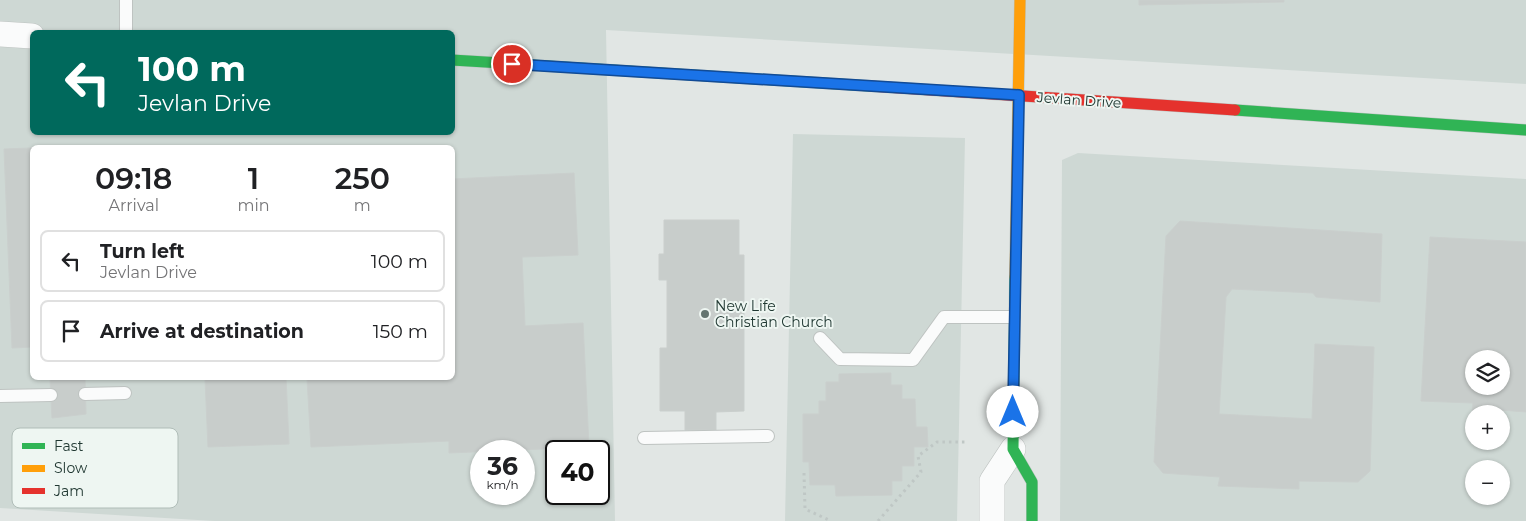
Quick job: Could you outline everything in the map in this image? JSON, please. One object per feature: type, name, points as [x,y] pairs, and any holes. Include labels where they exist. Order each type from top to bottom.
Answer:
[{"type":"street","points":[[1020,0],[1013,449],[1032,482],[1032,521]]},
{"type":"street","points":[[0,34],[30,36]]},
{"type":"street","name":"Jevlan Drive","points":[[455,60],[1019,95],[1330,118],[1526,130]]},
{"type":"street","points":[[992,521],[992,482],[1013,449]]},
{"type":"lane","points":[[126,0],[126,30]]},
{"type":"lane","points":[[820,338],[840,359],[913,360],[944,316],[1014,317]]},
{"type":"lane","points":[[85,394],[125,392]]},
{"type":"lane","points":[[0,396],[51,395]]},
{"type":"lane","points":[[644,438],[768,436]]},
{"type":"path","points":[[878,521],[921,472],[918,456],[937,442],[967,442]]},
{"type":"path","points":[[804,473],[805,509],[831,521]]},
{"type":"shaded area","points":[[0,0],[1526,0],[1526,84],[606,30],[615,521],[214,521],[0,508]]},
{"type":"shaded area","points":[[793,134],[965,138],[957,521],[785,521]]},
{"type":"shaded area","points":[[1078,153],[1526,179],[1526,521],[1060,521],[1062,160]]},
{"type":"building","points":[[1139,0],[1284,0],[1284,2],[1139,5]]},
{"type":"building","points":[[30,148],[30,347],[12,348],[4,149]]},
{"type":"building","points":[[574,173],[578,255],[522,257],[525,326],[583,323],[589,440],[545,440],[545,449],[535,449],[535,440],[470,440],[470,452],[449,453],[449,441],[311,447],[307,380],[455,380],[455,179]]},
{"type":"building","name":"New Life Christian Church","points":[[664,220],[739,220],[739,255],[744,255],[744,411],[716,412],[716,430],[685,430],[685,411],[660,411],[660,348],[667,348],[667,280],[659,280],[659,254],[664,254]]},
{"type":"building","points":[[1180,221],[1382,234],[1380,302],[1316,297],[1313,293],[1232,289],[1226,297],[1219,414],[1312,419],[1315,344],[1374,347],[1370,471],[1358,482],[1299,481],[1299,489],[1218,486],[1220,477],[1163,473],[1154,462],[1166,236]]},
{"type":"building","points":[[1430,237],[1526,242],[1526,412],[1510,411],[1510,405],[1473,405],[1473,403],[1421,401]]},
{"type":"building","points":[[891,373],[891,385],[902,385],[902,399],[915,399],[916,427],[927,427],[928,447],[914,447],[914,466],[902,466],[902,481],[892,481],[892,495],[836,496],[835,485],[810,485],[809,462],[803,462],[803,414],[819,414],[819,401],[826,401],[826,382],[839,382],[839,374]]},
{"type":"building","points":[[50,380],[85,380],[86,414],[52,418]]},
{"type":"building","points":[[205,380],[286,380],[289,444],[208,447]]},
{"type":"traffic: fast","points":[[455,60],[870,86]]},
{"type":"traffic: fast","points":[[1235,110],[1526,130]]},
{"type":"traffic: fast","points":[[1015,277],[1013,449],[1032,482],[1032,521]]},
{"type":"traffic: slow","points":[[1015,277],[1020,0]]},
{"type":"traffic: jam","points":[[870,86],[1235,110]]},
{"type":"place","name":"New Life Christian Church","points":[[705,314]]},
{"type":"route","points":[[512,64],[1019,95],[1013,412]]}]
